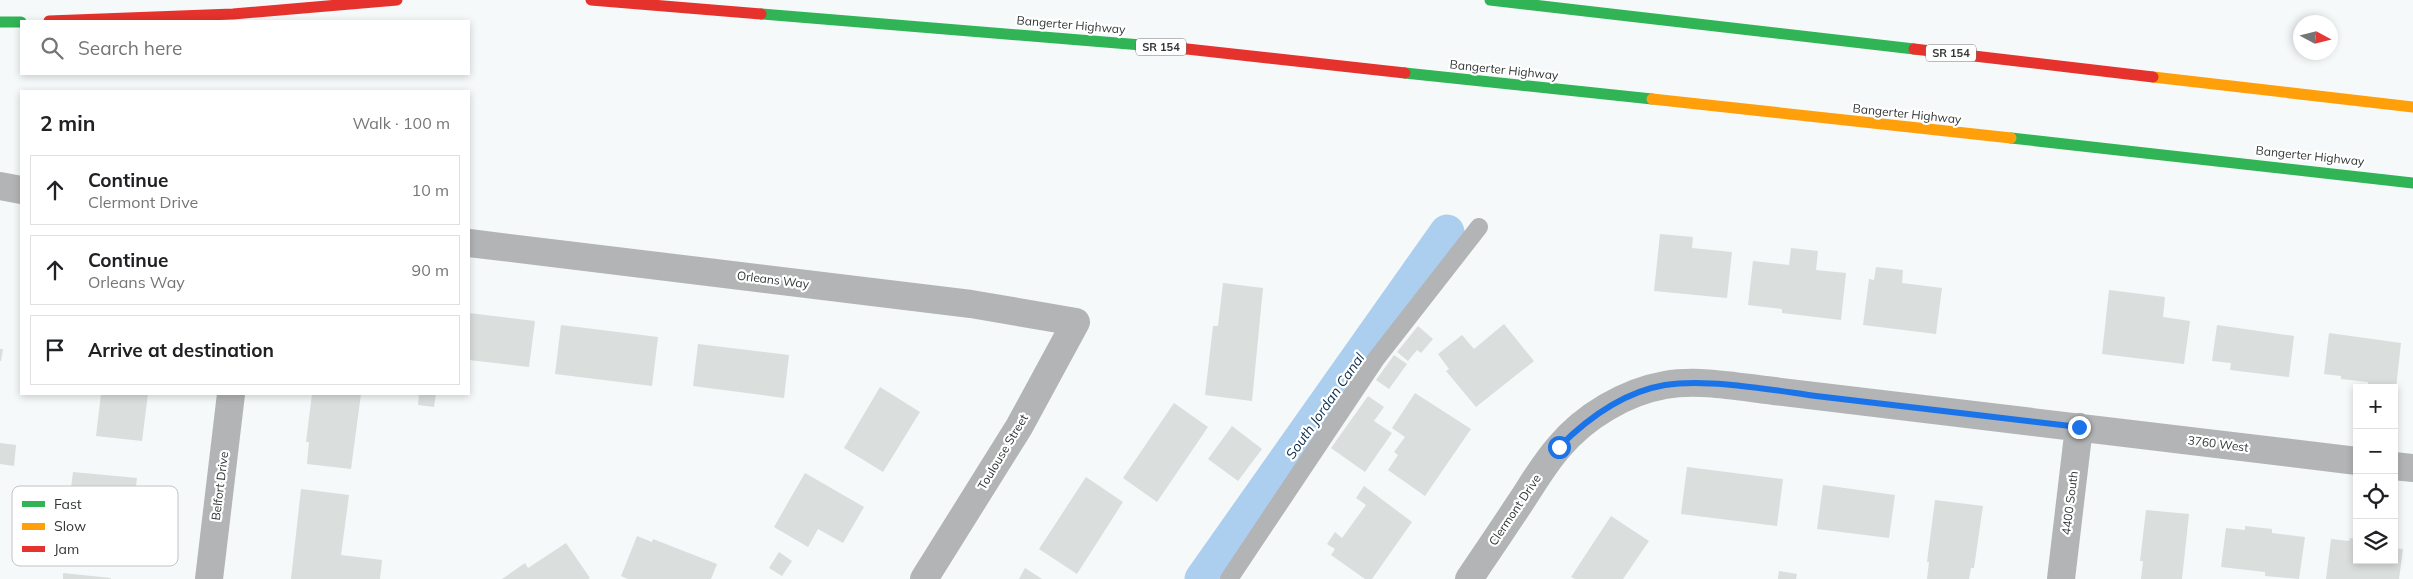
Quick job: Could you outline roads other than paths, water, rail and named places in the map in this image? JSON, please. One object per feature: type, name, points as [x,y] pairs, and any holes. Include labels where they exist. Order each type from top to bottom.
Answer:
[{"type":"highway","points":[[75,20],[233,14],[397,0]]},
{"type":"highway","name":"Bangerter Highway","points":[[591,0],[1177,48],[2374,176],[2413,183]]},
{"type":"highway","name":"SR 154","points":[[1490,0],[2413,107]]},
{"type":"highway","points":[[0,22],[20,22]]},
{"type":"street","points":[[0,186],[20,190]]},
{"type":"street","name":"Orleans Way","points":[[470,243],[971,304],[1076,322]]},
{"type":"street","name":"Toulouse Street","points":[[924,579],[1019,427],[1076,322]]},
{"type":"street","name":"Clermont Drive","points":[[1469,579],[1559,447],[1592,417],[1610,406],[1647,389],[1666,385],[1705,384],[2079,427]]},
{"type":"street","name":"Belfort Drive","points":[[209,579],[231,395]]},
{"type":"street","name":"3760 West","points":[[2079,427],[2353,461]]},
{"type":"street","name":"4400 South","points":[[2061,579],[2079,427]]},
{"type":"street","points":[[2398,466],[2413,468]]},
{"type":"lane","points":[[1229,579],[1376,359],[1479,227]]},
{"type":"waterway","name":"South Jordan Canal","points":[[1202,579],[1447,232]]}]
